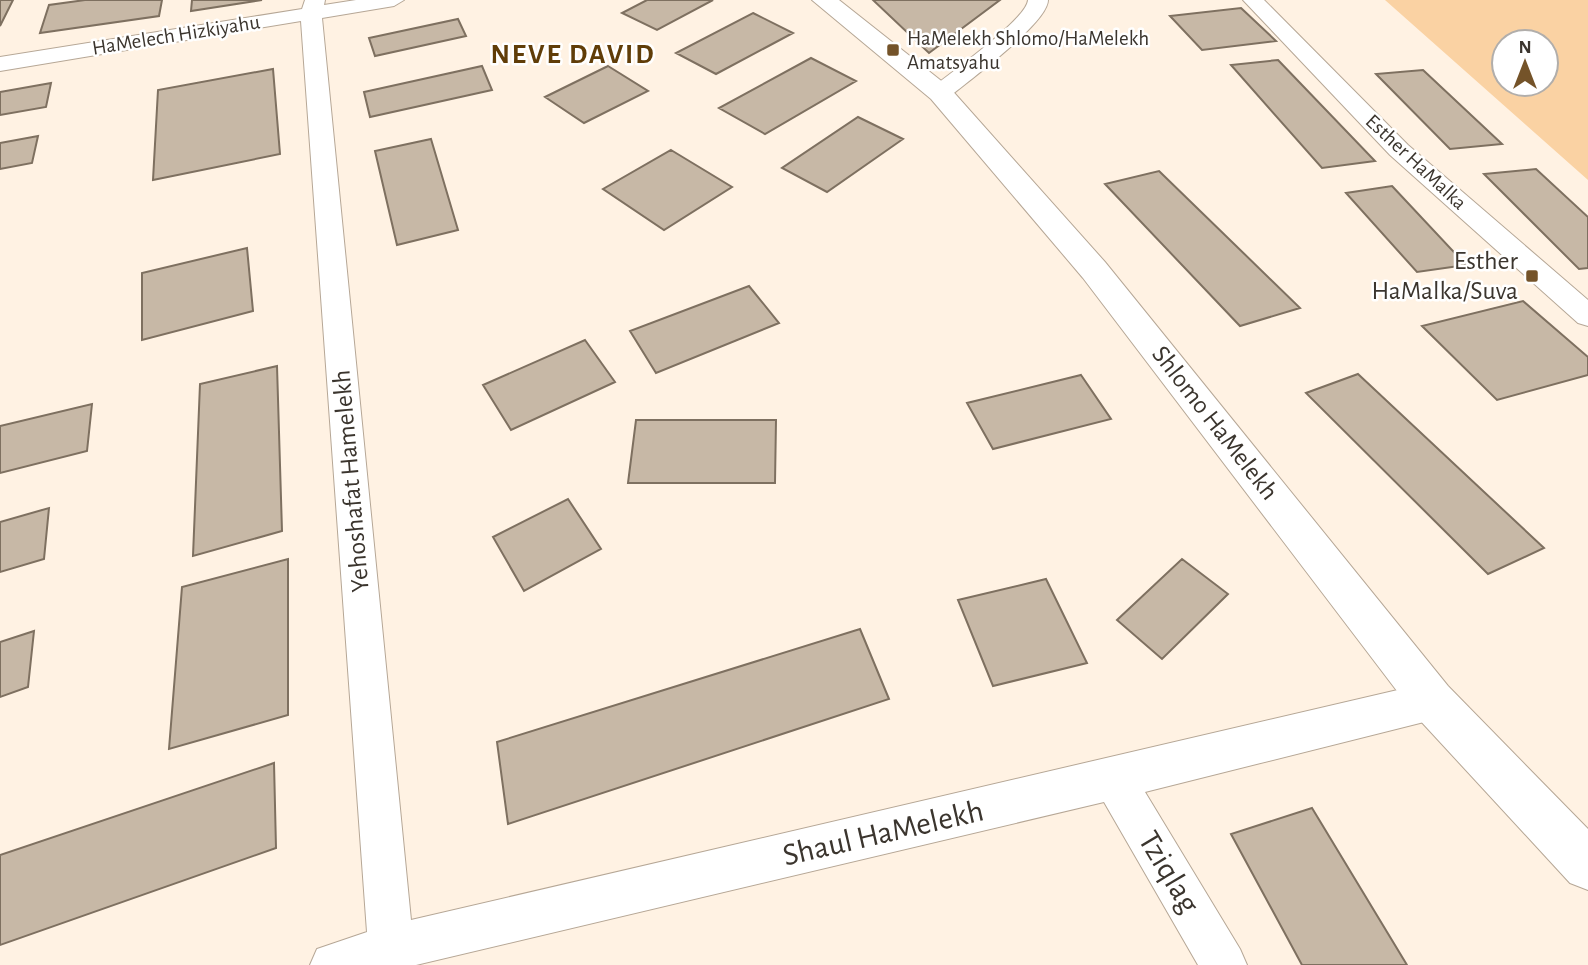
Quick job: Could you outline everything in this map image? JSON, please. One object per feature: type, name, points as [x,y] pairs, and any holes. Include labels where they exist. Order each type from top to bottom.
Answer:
[{"type":"street","name":"HaMelech Hizkiyahu","points":[[0,64],[313,6],[394,0]]},
{"type":"street","name":"Shlomo HaMelekh","points":[[824,0],[940,93],[1094,270],[1433,701],[1588,865]]},
{"type":"street","points":[[940,93],[1023,24],[1038,6],[1038,0]]},
{"type":"street","name":"Esther HaMalka","points":[[1252,0],[1399,150],[1588,316]]},
{"type":"street","name":"Yehoshafat Hamelekh","points":[[313,6],[332,262],[391,948]]},
{"type":"street","name":"Shaul HaMelekh","points":[[333,965],[391,948],[1114,779],[1433,701]]},
{"type":"street","name":"Tziqlag","points":[[1114,779],[1224,965]]},
{"type":"shaded area","points":[[1385,0],[1588,0],[1588,180],[1496,98],[1560,98],[1560,28],[1490,28],[1490,93]]},
{"type":"building","points":[[0,0],[13,0],[0,26]]},
{"type":"building","points":[[85,0],[162,0],[159,16],[40,33],[49,5]]},
{"type":"building","points":[[192,0],[262,0],[191,11]]},
{"type":"building","points":[[647,0],[713,0],[657,30],[622,13]]},
{"type":"building","points":[[873,0],[1000,0],[929,53]]},
{"type":"building","points":[[1241,8],[1276,41],[1202,50],[1170,16]]},
{"type":"building","points":[[753,13],[793,33],[716,74],[676,53]]},
{"type":"building","points":[[458,19],[466,36],[375,56],[369,38]]},
{"type":"building","points":[[811,58],[856,81],[765,134],[719,108]]},
{"type":"building","points":[[1278,60],[1375,161],[1322,168],[1231,65]]},
{"type":"building","points":[[482,66],[492,90],[370,117],[364,92]]},
{"type":"building","points":[[608,66],[648,91],[584,123],[545,97]]},
{"type":"building","points":[[273,69],[280,154],[153,180],[158,90]]},
{"type":"building","points":[[1423,70],[1502,144],[1450,149],[1376,74]]},
{"type":"building","points":[[51,83],[46,107],[0,115],[0,92]]},
{"type":"building","points":[[858,117],[903,139],[827,192],[782,168]]},
{"type":"building","points":[[38,136],[32,163],[0,169],[0,143]]},
{"type":"building","points":[[431,139],[458,230],[397,245],[375,151]]},
{"type":"building","points":[[671,150],[732,187],[664,230],[603,189]]},
{"type":"building","points":[[1536,169],[1588,217],[1588,268],[1579,269],[1484,174]]},
{"type":"building","points":[[1159,171],[1300,308],[1240,326],[1105,184]]},
{"type":"building","points":[[1392,186],[1466,265],[1417,272],[1346,193]]},
{"type":"building","points":[[247,248],[253,311],[142,340],[142,273]]},
{"type":"building","points":[[749,286],[779,323],[656,373],[630,331]]},
{"type":"building","points":[[1523,301],[1588,357],[1588,375],[1497,400],[1422,326]]},
{"type":"building","points":[[585,340],[615,382],[511,430],[483,385]]},
{"type":"building","points":[[277,366],[282,531],[193,556],[200,384]]},
{"type":"building","points":[[1358,374],[1544,548],[1488,574],[1306,393]]},
{"type":"building","points":[[1081,375],[1111,419],[993,449],[967,403]]},
{"type":"building","points":[[92,404],[87,451],[0,473],[0,426]]},
{"type":"building","points":[[636,420],[776,420],[775,483],[628,483]]},
{"type":"building","points":[[568,499],[601,549],[524,591],[493,537]]},
{"type":"building","points":[[49,508],[44,559],[0,572],[0,522]]},
{"type":"building","points":[[288,559],[288,715],[169,749],[182,587]]},
{"type":"building","points":[[1182,559],[1228,594],[1162,659],[1117,620]]},
{"type":"building","points":[[1046,579],[1087,663],[993,686],[958,600]]},
{"type":"building","points":[[860,629],[889,699],[508,824],[497,742]]},
{"type":"building","points":[[34,631],[28,687],[0,697],[0,642]]},
{"type":"building","points":[[274,763],[276,848],[0,945],[0,855]]},
{"type":"building","points":[[1312,808],[1407,965],[1302,965],[1231,834]]},
{"type":"place","name":"HaMelekh Shlomo/HaMelekh Amatsyahu","points":[[893,50]]},
{"type":"place","name":"Esther HaMalka/Suva","points":[[1532,276]]},
{"type":"district","name":"NEVE DAVID","points":[[573,55]]}]
